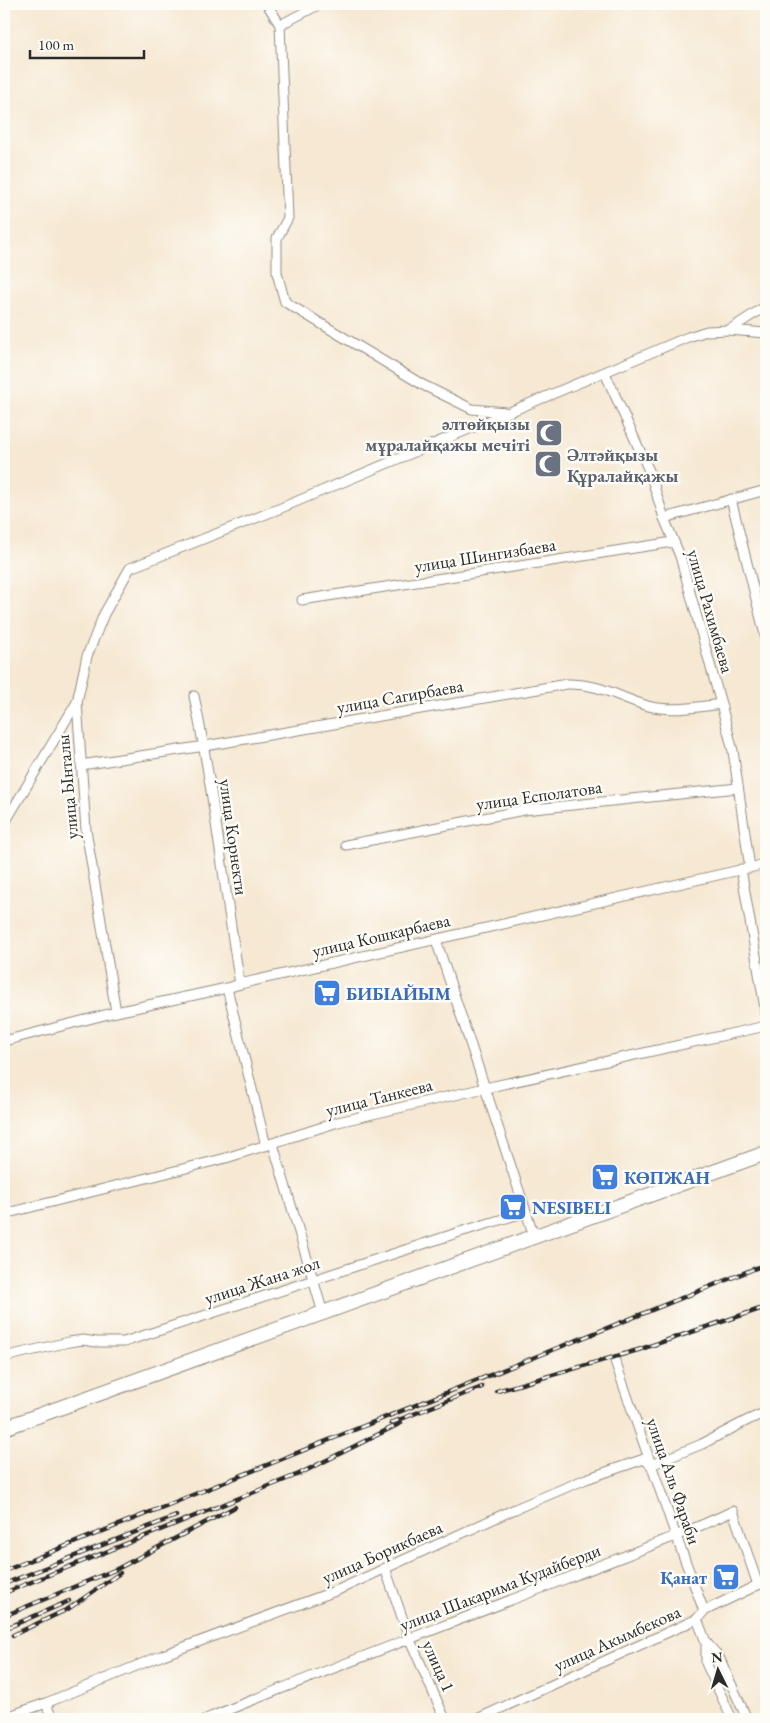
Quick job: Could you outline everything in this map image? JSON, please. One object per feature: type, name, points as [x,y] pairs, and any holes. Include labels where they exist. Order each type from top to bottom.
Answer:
[{"type":"main road","points":[[4,1428],[766,1153]]},
{"type":"street","points":[[267,4],[280,25],[288,218],[277,238],[277,273],[285,302],[423,385],[472,409],[507,412],[688,337],[707,331],[729,330],[766,333]]},
{"type":"street","points":[[280,25],[320,4]]},
{"type":"street","points":[[729,330],[766,306]]},
{"type":"street","name":"улица Рахимбаева","points":[[605,373],[650,473],[664,518],[680,556],[722,704],[733,751],[745,869],[766,1014]]},
{"type":"street","name":"улица Ынталы","points":[[116,1012],[86,830],[77,702],[87,656],[104,614],[130,568],[281,508],[507,412]]},
{"type":"street","points":[[664,518],[766,490]]},
{"type":"street","points":[[731,499],[766,639]]},
{"type":"street","name":"улица Шингизбаева","points":[[302,600],[673,542]]},
{"type":"street","name":"улица Сагирбаева","points":[[81,765],[205,746],[567,684],[584,683],[649,706],[687,708],[722,704]]},
{"type":"street","name":"улица Корнекти","points":[[194,696],[205,746],[240,984]]},
{"type":"street","points":[[4,824],[77,702]]},
{"type":"street","name":"улица Есполатова","points":[[346,845],[524,810],[738,788]]},
{"type":"street","name":"улица Кошкарбаева","points":[[4,1041],[116,1012],[766,864]]},
{"type":"street","points":[[436,940],[534,1236]]},
{"type":"street","points":[[227,988],[270,1145],[323,1313]]},
{"type":"street","name":"улица Танкеева","points":[[4,1214],[226,1158],[338,1122],[766,1026]]},
{"type":"street","name":"улица Жана жол","points":[[4,1357],[83,1340],[124,1342],[526,1212]]},
{"type":"street","name":"улица Аль Фараби","points":[[615,1361],[704,1611]]},
{"type":"street","name":"улица Борикбаева","points":[[4,1718],[46,1703],[162,1655],[338,1590],[586,1479],[644,1459],[651,1465],[702,1444],[766,1412]]},
{"type":"street","name":"улица Шакарима Кудайберди","points":[[206,1719],[263,1695],[676,1536],[733,1510],[762,1583]]},
{"type":"street","name":"улица 1","points":[[385,1568],[410,1640],[445,1719]]},
{"type":"street","name":"улица Акымбекова","points":[[477,1719],[697,1620],[704,1611],[762,1583]]},
{"type":"street","points":[[697,1620],[706,1642],[720,1657],[747,1719]]},
{"type":"street","points":[[706,1642],[706,1663],[732,1719]]},
{"type":"street","points":[[46,1703],[52,1719]]},
{"type":"railway","points":[[4,1571],[766,1264]]},
{"type":"railway","points":[[497,1391],[638,1350],[766,1307]]},
{"type":"railway","points":[[391,1423],[482,1387]]},
{"type":"railway","points":[[4,1593],[299,1474],[401,1423]]},
{"type":"railway","points":[[4,1616],[117,1569],[235,1507]]},
{"type":"railway","points":[[4,1584],[176,1516]]},
{"type":"railway","points":[[13,1635],[68,1609],[120,1573]]},
{"type":"railway","points":[[9,1627],[69,1601]]},
{"type":"place","name":"әлтөйқызы мұралайқажы мечіті","points":[[549,433]]},
{"type":"place","name":"Әлтәйқызы Құралайқажы","points":[[548,464]]},
{"type":"place","name":"БИБІАЙЫМ","points":[[327,993]]},
{"type":"place","name":"КӨПЖАН","points":[[605,1177]]},
{"type":"place","name":"NESIBELI","points":[[513,1207]]},
{"type":"place","name":"Қанат","points":[[726,1577]]}]
